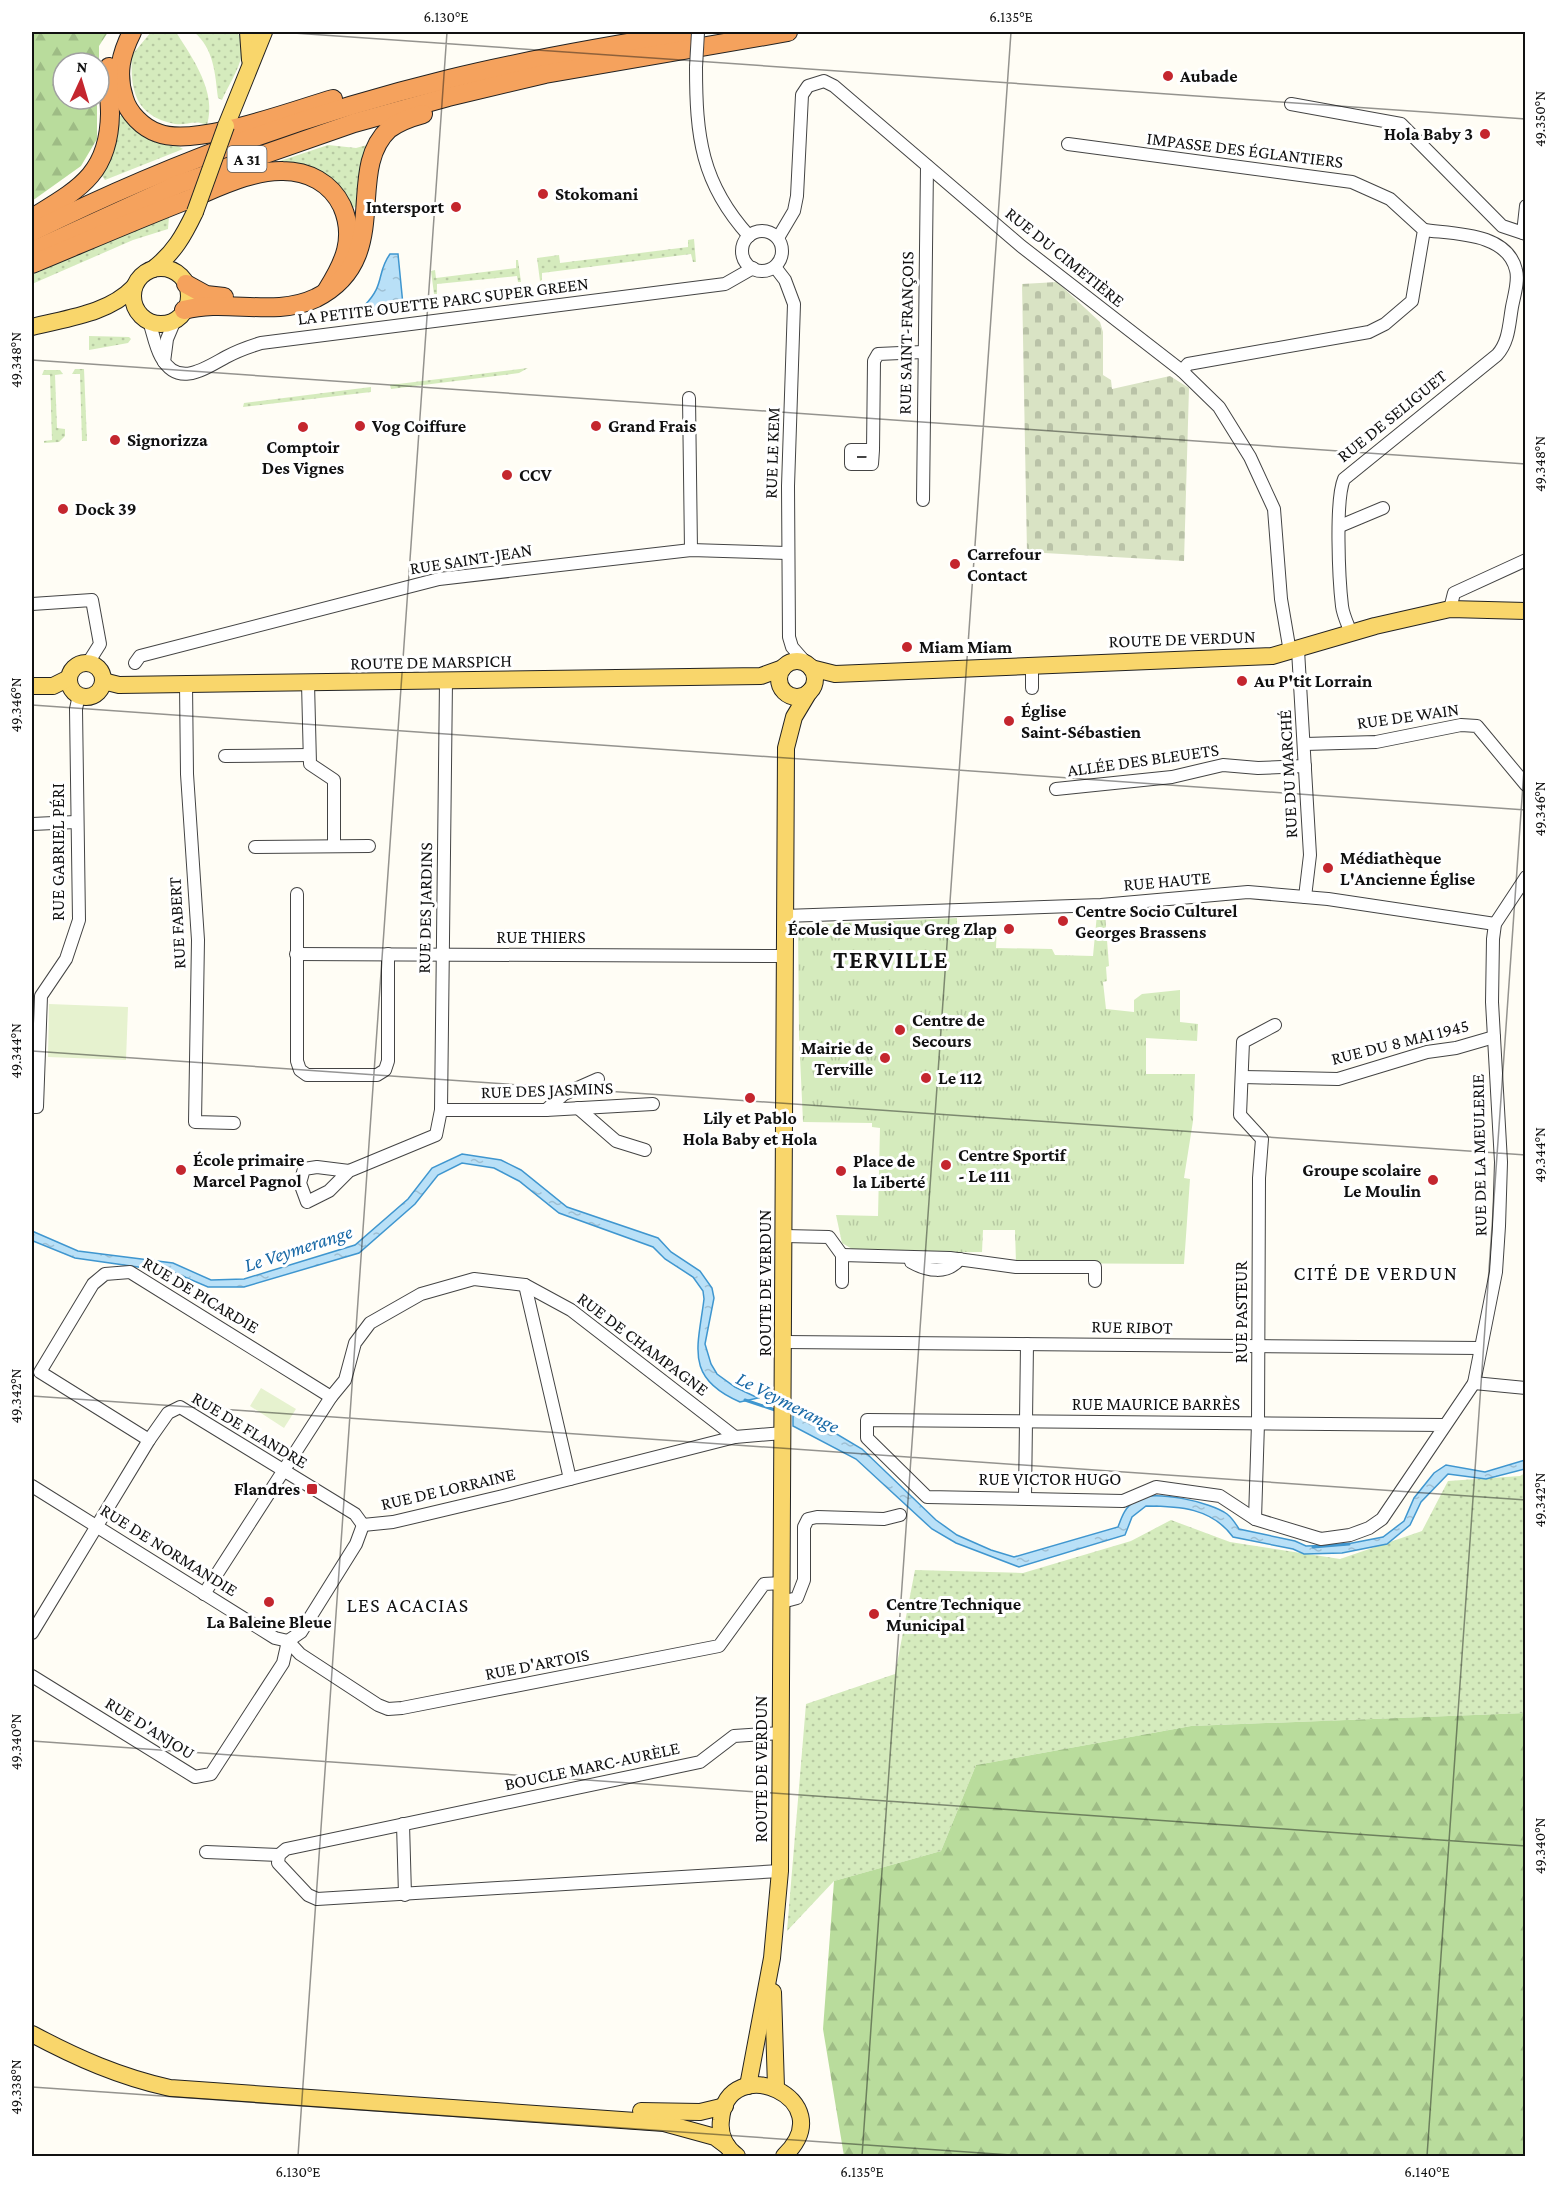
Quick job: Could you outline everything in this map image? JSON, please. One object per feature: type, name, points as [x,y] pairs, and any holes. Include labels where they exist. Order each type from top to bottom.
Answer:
[{"type":"highway","points":[[32,218],[77,188],[95,171],[102,159],[108,141],[110,111],[107,80],[111,50],[120,32]]},
{"type":"highway","points":[[132,32],[119,65],[120,86],[126,106],[136,119],[158,134],[188,137],[210,134],[427,75],[449,79]]},
{"type":"highway","name":"A 31","points":[[32,232],[123,190],[252,139],[366,101],[449,79],[696,32]]},
{"type":"highway","name":"A 31","points":[[32,251],[179,184],[354,123],[470,91],[545,74],[788,32]]},
{"type":"highway","points":[[180,315],[205,306],[242,309],[293,305],[327,291],[346,274],[359,253],[370,174],[377,147],[390,129],[470,91]]},
{"type":"highway","points":[[32,264],[231,182],[282,171],[300,173],[324,182],[339,200],[348,222],[348,246],[342,267],[327,291]]},
{"type":"highway","points":[[185,282],[206,295],[247,300],[270,307]]},
{"type":"main road","points":[[248,32],[249,69]]},
{"type":"main road","points":[[32,327],[100,310],[125,296],[141,276],[164,261],[182,240],[195,212],[264,32]]},
{"type":"main road","points":[[100,310],[129,312],[162,324],[180,315],[189,298],[185,282],[182,240]]},
{"type":"main road","points":[[153,269],[166,268],[185,282]]},
{"type":"main road","points":[[134,287],[133,300],[146,319]]},
{"type":"main road","name":"ROUTE DE VERDUN","points":[[809,666],[835,674],[1032,664],[1272,656],[1351,633],[1450,609],[1526,611]]},
{"type":"main road","points":[[796,661],[809,666],[815,677],[811,689],[799,696],[785,678],[796,661]]},
{"type":"main road","points":[[32,686],[53,686],[69,678],[77,665],[88,663],[97,667],[103,681],[97,693],[88,696],[79,695],[71,688],[69,678]]},
{"type":"main road","name":"ROUTE DE VERDUN","points":[[748,2086],[772,1958],[780,1871],[786,748],[794,717],[811,689],[835,674]]},
{"type":"main road","name":"ROUTE DE MARSPICH","points":[[103,681],[119,685],[761,676],[785,678]]},
{"type":"main road","name":"ROUTE DE VERDUN","points":[[785,678],[794,717]]},
{"type":"main road","name":"ROUTE DE VERDUN","points":[[772,1958],[776,2087]]},
{"type":"main road","points":[[32,2034],[75,2057],[111,2072],[170,2088],[664,2123],[715,2137],[732,2151]]},
{"type":"main road","points":[[732,2151],[720,2126],[725,2106],[739,2090],[762,2084],[776,2087],[794,2102],[799,2114],[798,2138],[784,2157]]},
{"type":"main road","points":[[500,2111],[700,2112],[725,2106]]},
{"type":"street","points":[[696,32],[698,123],[704,160],[724,205],[749,236]]},
{"type":"street","name":"RUE DU CIMETIÈRE","points":[[778,238],[794,211],[802,95],[808,86],[824,81],[834,86],[1046,266],[1206,392],[1238,436],[1274,508],[1281,599],[1294,651]]},
{"type":"street","points":[[1291,104],[1401,124],[1502,226],[1524,234],[1526,206]]},
{"type":"street","name":"IMPASSE DES ÉGLANTIERS","points":[[1068,144],[1352,182],[1390,199],[1424,230]]},
{"type":"street","name":"RUE SAINT-FRANÇOIS","points":[[923,500],[927,166]]},
{"type":"street","points":[[1182,371],[1188,364],[1376,330],[1409,305],[1415,294],[1424,230]]},
{"type":"street","name":"RUE DE SELIGUET","points":[[1351,633],[1342,608],[1341,487],[1350,472],[1502,350],[1506,342],[1517,272],[1512,260],[1482,237],[1424,230]]},
{"type":"street","points":[[761,231],[778,238],[782,256],[775,267],[764,271],[748,264],[743,246],[749,236],[761,231]]},
{"type":"street","name":"LA PETITE OUETTE PARC SUPER GREEN","points":[[164,362],[180,374],[193,374],[241,349],[261,343],[725,285],[748,264]]},
{"type":"street","name":"RUE LE KEM","points":[[775,267],[785,280],[794,303],[787,553],[789,637],[792,647],[785,678]]},
{"type":"street","points":[[164,362],[167,339],[180,315]]},
{"type":"street","points":[[146,319],[164,362]]},
{"type":"street","points":[[873,450],[874,361],[878,354],[887,352],[923,352]]},
{"type":"street","points":[[689,398],[691,550]]},
{"type":"street","points":[[1340,526],[1383,508]]},
{"type":"street","name":"RUE SAINT-JEAN","points":[[135,663],[140,656],[439,579],[691,550],[787,553]]},
{"type":"street","points":[[1450,609],[1454,593],[1526,560]]},
{"type":"street","points":[[32,604],[92,600],[100,644],[88,663]]},
{"type":"street","points":[[792,647],[809,666]]},
{"type":"street","name":"RUE DU MARCHÉ","points":[[1294,651],[1305,744],[1310,855],[1305,897]]},
{"type":"street","points":[[1032,664],[1032,687]]},
{"type":"street","name":"RUE DES JARDINS","points":[[349,1171],[436,1135],[441,1110],[446,681]]},
{"type":"street","points":[[308,683],[310,765],[334,780],[334,846]]},
{"type":"street","name":"RUE FABERT","points":[[186,684],[187,774],[198,940],[195,1122],[234,1123]]},
{"type":"street","name":"RUE GABRIEL PÉRI","points":[[34,1107],[41,996],[66,959],[79,920],[75,709],[79,695]]},
{"type":"street","name":"RUE DE WAIN","points":[[1305,744],[1376,742],[1461,725],[1477,726],[1526,785]]},
{"type":"street","points":[[225,756],[309,755]]},
{"type":"street","name":"ALLÉE DES BLEUETS","points":[[1056,789],[1172,777],[1223,765],[1258,768],[1305,766]]},
{"type":"street","points":[[32,824],[76,822]]},
{"type":"street","points":[[255,847],[369,846]]},
{"type":"street","points":[[1495,924],[1526,877]]},
{"type":"street","name":"RUE HAUTE","points":[[784,916],[1093,905],[1248,892],[1305,897],[1495,924]]},
{"type":"street","points":[[297,894],[297,1061],[300,1070],[307,1075],[377,1075],[385,1070],[388,1061],[388,954]]},
{"type":"street","name":"RUE DE LA MEULERIE","points":[[1474,1383],[1496,1272],[1499,1226],[1501,1162],[1492,995],[1495,924]]},
{"type":"street","name":"RUE THIERS","points":[[297,954],[784,956]]},
{"type":"street","points":[[1242,1077],[1243,1042],[1275,1024]]},
{"type":"street","name":"RUE DU 8 MAI 1945","points":[[1242,1077],[1338,1079],[1427,1052],[1455,1048],[1494,1037]]},
{"type":"street","name":"RUE PASTEUR","points":[[1242,1077],[1240,1115],[1262,1139],[1259,1178],[1259,1346],[1255,1519]]},
{"type":"street","points":[[546,1110],[564,1094],[598,1079]]},
{"type":"street","name":"RUE DES JASMINS","points":[[441,1110],[546,1110],[654,1104]]},
{"type":"street","points":[[578,1108],[616,1141],[645,1150]]},
{"type":"street","points":[[785,1236],[830,1237],[842,1255],[842,1282]]},
{"type":"street","points":[[842,1255],[960,1259],[1007,1267],[1095,1267],[1095,1281]]},
{"type":"street","name":"RUE DE PICARDIE","points":[[149,1440],[40,1372],[93,1284],[105,1274],[130,1272],[331,1397]]},
{"type":"street","name":"RUE DE CHAMPAGNE","points":[[204,1594],[331,1397],[345,1380],[355,1344],[370,1323],[421,1294],[474,1280],[525,1285],[571,1310],[735,1437]]},
{"type":"street","points":[[525,1285],[570,1479]]},
{"type":"street","name":"RUE RIBOT","points":[[784,1342],[1480,1348]]},
{"type":"street","points":[[1025,1497],[1027,1344]]},
{"type":"street","points":[[1474,1383],[1526,1388]]},
{"type":"street","name":"RUE VICTOR HUGO","points":[[867,1420],[867,1437],[927,1497],[1123,1500],[1156,1487],[1220,1496],[1255,1519],[1321,1539],[1369,1528],[1382,1519],[1474,1383]]},
{"type":"street","name":"RUE DE FLANDRE","points":[[97,1527],[149,1440],[168,1413],[180,1407],[356,1514],[363,1525]]},
{"type":"street","name":"RUE MAURICE BARRÈS","points":[[867,1420],[1444,1425]]},
{"type":"street","name":"RUE DE LORRAINE","points":[[288,1641],[301,1632],[356,1544],[363,1525],[393,1522],[735,1437],[783,1433]]},
{"type":"street","name":"RUE DE NORMANDIE","points":[[32,1486],[275,1638],[288,1641]]},
{"type":"street","points":[[782,1602],[797,1598],[804,1580],[804,1527],[808,1520],[817,1517],[884,1519],[900,1515]]},
{"type":"street","points":[[32,1633],[97,1527]]},
{"type":"street","name":"RUE D'ARTOIS","points":[[288,1641],[300,1653],[378,1705],[388,1709],[402,1708],[719,1646],[764,1584],[782,1583]]},
{"type":"street","name":"RUE D'ANJOU","points":[[32,1676],[195,1777],[203,1778],[212,1774],[283,1663],[288,1641]]},
{"type":"street","name":"BOUCLE MARC-AURÈLE","points":[[206,1852],[279,1856],[286,1849],[700,1762],[734,1736],[781,1733]]},
{"type":"street","points":[[403,1824],[405,1895]]},
{"type":"street","points":[[279,1856],[278,1863],[308,1895],[317,1899],[780,1871]]},
{"type":"green space","points":[[32,32],[108,32],[99,46],[99,51],[51,51],[51,111],[97,111],[97,139],[81,166],[32,201]]},
{"type":"green space","points":[[151,32],[176,32],[189,53],[202,76],[209,100],[207,125],[175,124],[162,120],[151,115],[138,100],[132,79],[132,55]]},
{"type":"green space","points":[[194,32],[237,32],[241,40],[241,57],[222,100],[218,98],[210,54]]},
{"type":"green space","points":[[120,116],[183,149],[105,180],[102,176],[116,139]]},
{"type":"green space","points":[[328,145],[356,148],[367,145],[357,206],[353,208],[340,187],[324,173],[305,165],[280,161]]},
{"type":"green space","points":[[169,217],[168,229],[133,240],[32,284],[32,275],[107,241]]},
{"type":"green space","points":[[694,239],[696,262],[693,262],[691,254],[542,273],[540,281],[537,258],[559,255],[560,263],[688,247],[688,240]]},
{"type":"green space","points":[[516,260],[518,260],[521,282],[518,282],[517,276],[437,284],[437,294],[434,294],[431,271],[435,270],[436,278],[516,268]]},
{"type":"green space","points":[[1057,282],[1100,322],[1103,332],[1103,375],[1111,380],[1112,389],[1170,376],[1189,388],[1184,561],[1027,552],[1022,284]]},
{"type":"green space","points":[[89,336],[129,337],[131,339],[128,343],[89,350]]},
{"type":"green space","points":[[528,368],[519,373],[391,389],[390,385]]},
{"type":"green space","points":[[75,369],[84,369],[87,441],[82,441],[80,374],[72,374]]},
{"type":"green space","points":[[44,370],[60,370],[63,374],[55,375],[57,428],[65,429],[65,436],[59,442],[44,443],[44,441],[52,440],[50,375],[42,375]]},
{"type":"green space","points":[[371,387],[371,392],[243,407],[244,403]]},
{"type":"green space","points":[[1097,914],[1105,914],[1109,966],[1106,967],[1107,981],[1103,982],[1106,1009],[1134,1012],[1134,1000],[1142,994],[1180,990],[1180,1022],[1198,1024],[1197,1041],[1146,1038],[1146,1074],[1195,1074],[1193,1121],[1184,1178],[1190,1179],[1184,1264],[1016,1263],[1015,1230],[983,1230],[982,1252],[859,1253],[842,1243],[836,1215],[878,1216],[880,1128],[872,1127],[872,1123],[803,1122],[798,925],[957,918],[957,925],[997,925],[996,948],[1052,949],[1055,955],[1093,956]]},
{"type":"green space","points":[[49,1004],[128,1007],[126,1060],[48,1057]]},
{"type":"green space","points":[[261,1388],[296,1409],[284,1428],[250,1406]]},
{"type":"green space","points":[[1525,1473],[1525,1713],[1191,1726],[976,1765],[941,1851],[834,1881],[787,1931],[806,1704],[895,1674],[915,1570],[1023,1573],[1131,1541],[1171,1520],[1230,1542],[1340,1559],[1422,1531],[1448,1481],[1520,1476]]},
{"type":"green space","points":[[1525,1713],[1525,2156],[844,2156],[823,2029],[834,1881],[941,1851],[976,1765],[1191,1726]]},
{"type":"water","points":[[390,254],[398,254],[403,305],[366,314],[364,306],[378,285],[383,267]]},
{"type":"water","points":[[462,1154],[501,1160],[521,1170],[567,1207],[658,1238],[671,1252],[700,1271],[712,1288],[714,1298],[705,1344],[711,1364],[717,1374],[735,1387],[758,1398],[740,1402],[722,1393],[702,1372],[698,1346],[704,1299],[703,1291],[693,1277],[665,1259],[653,1247],[559,1213],[519,1181],[494,1168],[462,1163],[438,1175],[415,1204],[359,1253],[244,1287],[208,1287],[173,1272],[75,1258],[33,1241],[32,1231],[78,1251],[173,1263],[211,1280],[244,1279],[355,1245],[408,1199],[432,1168]]},
{"type":"water","points":[[793,1408],[862,1449],[936,1520],[957,1535],[1014,1557],[1118,1527],[1124,1512],[1132,1503],[1144,1497],[1155,1496],[1182,1498],[1208,1505],[1227,1514],[1239,1529],[1295,1541],[1306,1546],[1342,1545],[1383,1537],[1404,1521],[1414,1498],[1434,1473],[1446,1465],[1485,1472],[1525,1460],[1525,1469],[1486,1479],[1448,1474],[1421,1502],[1410,1525],[1387,1544],[1342,1553],[1304,1554],[1293,1549],[1233,1537],[1225,1527],[1205,1514],[1182,1508],[1146,1506],[1132,1517],[1125,1535],[1019,1567],[956,1543],[932,1529],[856,1459],[793,1426]]},
{"type":"waterway","name":"Le Veymerange","points":[[745,1400],[778,1411]]},
{"type":"waterway","name":"Le Veymerange","points":[[1313,1547],[1349,1544]]},
{"type":"place","name":"Aubade","points":[[1168,76]]},
{"type":"place","name":"Hola Baby 3","points":[[1485,134]]},
{"type":"place","name":"Stokomani","points":[[543,194]]},
{"type":"place","name":"Intersport","points":[[456,207]]},
{"type":"place","name":"Vog Coiffure","points":[[360,426]]},
{"type":"place","name":"Grand Frais","points":[[596,426]]},
{"type":"place","name":"Comptoir Des Vignes","points":[[303,427]]},
{"type":"place","name":"Signorizza","points":[[115,440]]},
{"type":"place","name":"CCV","points":[[507,475]]},
{"type":"place","name":"Dock 39","points":[[63,509]]},
{"type":"place","name":"Carrefour Contact","points":[[955,564]]},
{"type":"place","name":"Miam Miam","points":[[907,647]]},
{"type":"place","name":"Au P'tit Lorrain","points":[[1242,681]]},
{"type":"place","name":"Église Saint-Sébastien","points":[[1009,721]]},
{"type":"place","name":"Médiathèque L'Ancienne Église","points":[[1328,868]]},
{"type":"place","name":"Centre Socio Culturel Georges Brassens","points":[[1063,921]]},
{"type":"place","name":"École de Musique Greg Zlap","points":[[1009,929]]},
{"type":"place","name":"Centre de Secours","points":[[900,1030]]},
{"type":"place","name":"Mairie de Terville","points":[[885,1058]]},
{"type":"place","name":"Le 112","points":[[926,1078]]},
{"type":"place","name":"Lily et Pablo Hola Baby et Hola","points":[[750,1098]]},
{"type":"place","name":"Centre Sportif - Le 111","points":[[946,1165]]},
{"type":"place","name":"École primaire Marcel Pagnol","points":[[181,1170]]},
{"type":"place","name":"Place de la Liberté","points":[[841,1171]]},
{"type":"place","name":"Groupe scolaire Le Moulin","points":[[1433,1180]]},
{"type":"place","name":"Flandres","points":[[312,1489]]},
{"type":"place","name":"La Baleine Bleue","points":[[269,1602]]},
{"type":"place","name":"Centre Technique Municipal","points":[[874,1614]]},
{"type":"district","name":"TERVILLE","points":[[891,959]]},
{"type":"district","name":"CITÉ DE VERDUN","points":[[1376,1273]]},
{"type":"district","name":"LES ACACIAS","points":[[408,1605]]}]
